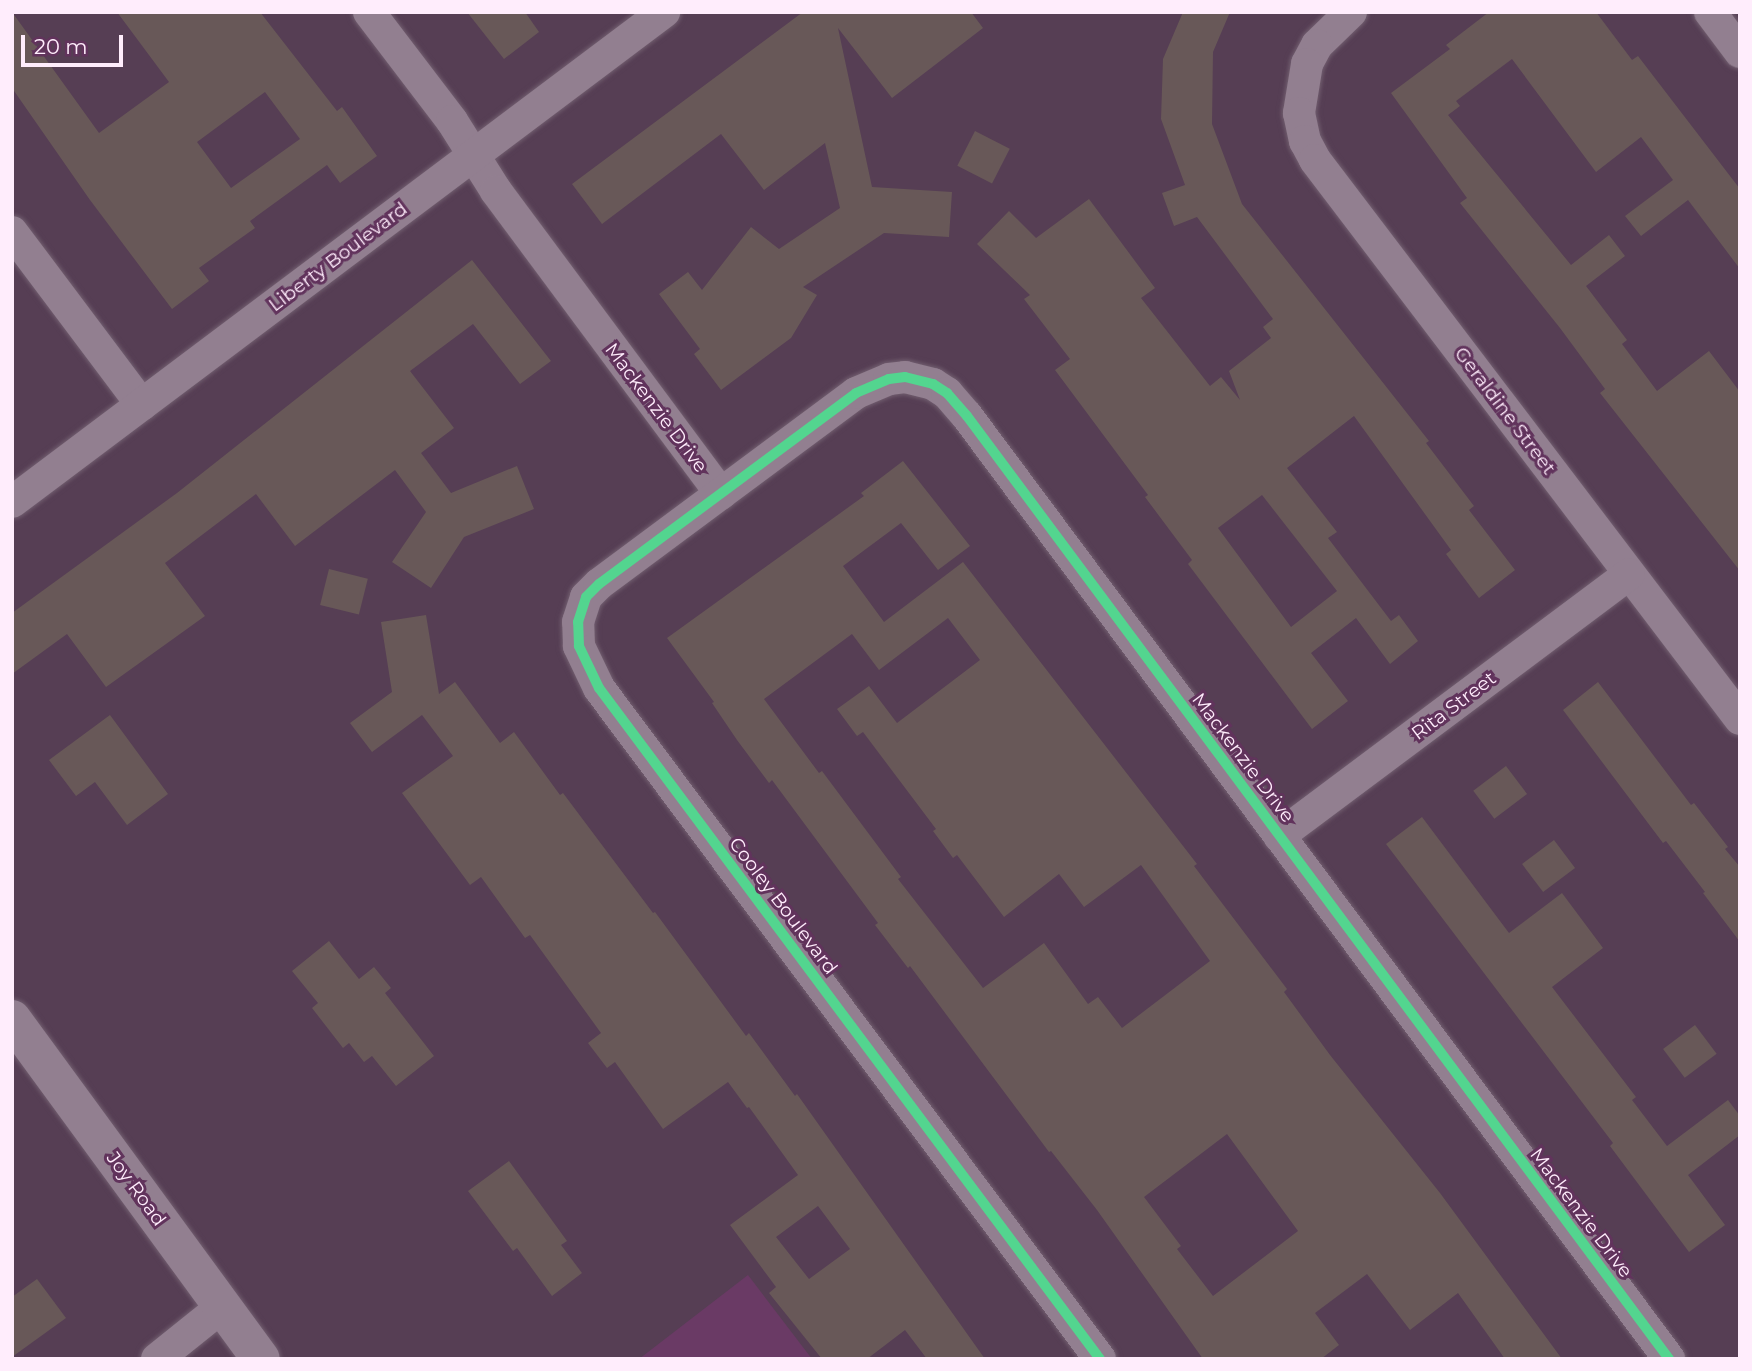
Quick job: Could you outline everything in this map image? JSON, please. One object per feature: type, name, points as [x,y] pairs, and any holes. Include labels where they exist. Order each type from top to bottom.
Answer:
[{"type":"street","name":"Mackenzie Drive","points":[[369,12],[452,121],[472,158],[720,494],[870,384],[905,377],[933,384],[947,393],[967,415],[1669,1359]]},
{"type":"street","name":"Liberty Boulevard","points":[[12,502],[664,12]]},
{"type":"street","name":"Geraldine Street","points":[[1351,12],[1317,45],[1307,64],[1299,113],[1306,141],[1327,179],[1740,719]]},
{"type":"street","points":[[1710,12],[1740,52]]},
{"type":"street","points":[[12,232],[142,405]]},
{"type":"street","name":"Cooley Boulevard","points":[[720,494],[586,597],[578,622],[579,646],[587,669],[639,744],[1100,1359]]},
{"type":"street","name":"Rita Street","points":[[1279,836],[1629,574]]},
{"type":"street","name":"Joy Road","points":[[12,1019],[261,1359]]},
{"type":"street","points":[[157,1359],[222,1307]]},
{"type":"shaded area","points":[[748,1275],[812,1359],[639,1359]]},
{"type":"building","points":[[12,12],[99,133],[169,82],[117,12],[260,12],[337,111],[342,107],[377,156],[340,183],[327,165],[250,221],[255,228],[199,268],[209,281],[172,309],[90,200],[12,88]],"holes":[[[265,92],[300,139],[231,188],[197,142]]]},
{"type":"building","points":[[467,12],[525,12],[539,32],[504,59]]},
{"type":"building","points":[[803,12],[971,12],[983,28],[892,98],[838,28],[872,187],[952,192],[949,237],[884,233],[803,287],[817,295],[791,338],[721,390],[694,354],[700,349],[659,294],[688,272],[702,290],[751,227],[779,249],[840,208],[825,143],[764,190],[721,134],[602,224],[572,184]]},
{"type":"building","points":[[1183,12],[1230,12],[1213,52],[1212,124],[1242,204],[1429,441],[1426,443],[1474,506],[1469,510],[1515,570],[1479,598],[1446,554],[1451,550],[1354,416],[1287,468],[1337,532],[1328,538],[1391,621],[1399,615],[1418,641],[1390,664],[1356,618],[1311,653],[1348,701],[1312,729],[1188,564],[1192,560],[1145,497],[1148,495],[1055,370],[1070,359],[1024,299],[1030,295],[977,244],[1009,211],[1036,238],[1089,199],[1155,288],[1141,298],[1210,386],[1221,377],[1240,400],[1229,371],[1271,338],[1263,327],[1273,319],[1197,217],[1174,226],[1162,193],[1185,185],[1161,119],[1163,59]],"holes":[[[1262,495],[1337,591],[1291,627],[1218,528]]]},
{"type":"building","points":[[1489,12],[1596,12],[1632,60],[1638,56],[1740,189],[1740,269],[1688,200],[1641,236],[1625,216],[1673,180],[1641,137],[1596,172],[1512,59],[1456,101],[1460,106],[1448,115],[1571,265],[1609,235],[1625,256],[1586,286],[1627,340],[1622,344],[1657,391],[1709,351],[1740,392],[1740,571],[1600,393],[1605,389],[1560,328],[1460,203],[1467,198],[1391,93],[1450,49],[1446,45]]},
{"type":"building","points":[[975,131],[1010,149],[992,183],[957,166]]},
{"type":"building","points":[[472,260],[551,361],[520,384],[473,324],[410,371],[454,428],[421,453],[451,493],[517,466],[534,509],[464,537],[431,588],[392,562],[426,512],[395,470],[295,546],[256,494],[165,563],[205,616],[106,687],[67,634],[12,674],[12,613],[177,493]]},
{"type":"building","points":[[903,461],[970,546],[938,570],[901,523],[843,566],[884,622],[963,562],[1197,864],[1194,866],[1287,989],[1284,992],[1330,1055],[1440,1193],[1562,1359],[1505,1359],[1458,1293],[1410,1330],[1367,1274],[1315,1313],[1339,1345],[1321,1359],[1203,1359],[1097,1210],[1051,1151],[1049,1152],[910,966],[908,968],[875,925],[878,923],[772,780],[769,783],[737,740],[712,703],[714,702],[667,638],[864,496],[861,493]],"holes":[[[948,618],[980,660],[897,723],[869,686],[837,709],[857,736],[863,732],[936,829],[933,831],[953,858],[957,855],[1004,917],[1059,874],[1084,907],[1141,865],[1210,961],[1122,1028],[1098,997],[1088,1004],[1044,943],[983,988],[898,879],[901,877],[822,771],[819,773],[764,699],[852,634],[879,670]],[[1227,1134],[1298,1231],[1213,1296],[1177,1249],[1181,1246],[1144,1197]]]},
{"type":"building","points":[[329,569],[368,579],[359,615],[320,605]]},
{"type":"building","points":[[426,615],[439,694],[455,682],[500,743],[514,732],[560,795],[563,793],[653,913],[655,912],[746,1036],[749,1033],[795,1096],[797,1094],[985,1359],[927,1359],[905,1330],[867,1359],[822,1359],[769,1293],[776,1287],[730,1225],[798,1175],[749,1107],[747,1108],[728,1082],[663,1129],[615,1062],[607,1068],[588,1043],[601,1033],[530,935],[525,938],[481,877],[470,885],[402,793],[453,756],[422,715],[372,752],[350,723],[392,692],[381,622]],"holes":[[[818,1206],[850,1249],[809,1279],[776,1237]]]},
{"type":"building","points":[[1598,682],[1691,805],[1694,803],[1728,847],[1725,849],[1740,867],[1740,942],[1703,893],[1705,892],[1666,841],[1663,843],[1563,710]]},
{"type":"building","points":[[110,715],[168,794],[127,825],[95,782],[76,796],[49,760]]},
{"type":"building","points":[[1506,766],[1527,794],[1494,819],[1473,791]]},
{"type":"building","points":[[1422,817],[1509,933],[1562,893],[1603,948],[1552,987],[1636,1097],[1632,1100],[1667,1146],[1728,1100],[1740,1116],[1740,1135],[1688,1175],[1725,1225],[1689,1252],[1610,1146],[1613,1143],[1386,844]]},
{"type":"building","points":[[1554,840],[1575,868],[1543,892],[1522,864]]},
{"type":"building","points":[[329,941],[359,979],[374,967],[391,988],[385,993],[434,1056],[396,1086],[372,1056],[364,1062],[349,1043],[343,1048],[312,1008],[318,1003],[292,971]]},
{"type":"building","points":[[1695,1025],[1717,1054],[1685,1078],[1663,1049]]},
{"type":"building","points":[[509,1161],[567,1241],[561,1245],[582,1273],[552,1296],[517,1248],[513,1251],[468,1191]]},
{"type":"building","points":[[37,1279],[66,1318],[12,1357],[12,1297]]},
{"type":"cycle path","points":[[1100,1359],[599,688],[579,646],[578,622],[586,597],[599,584],[856,393],[889,379],[905,377],[933,384],[947,393],[967,416],[1669,1359]]}]
